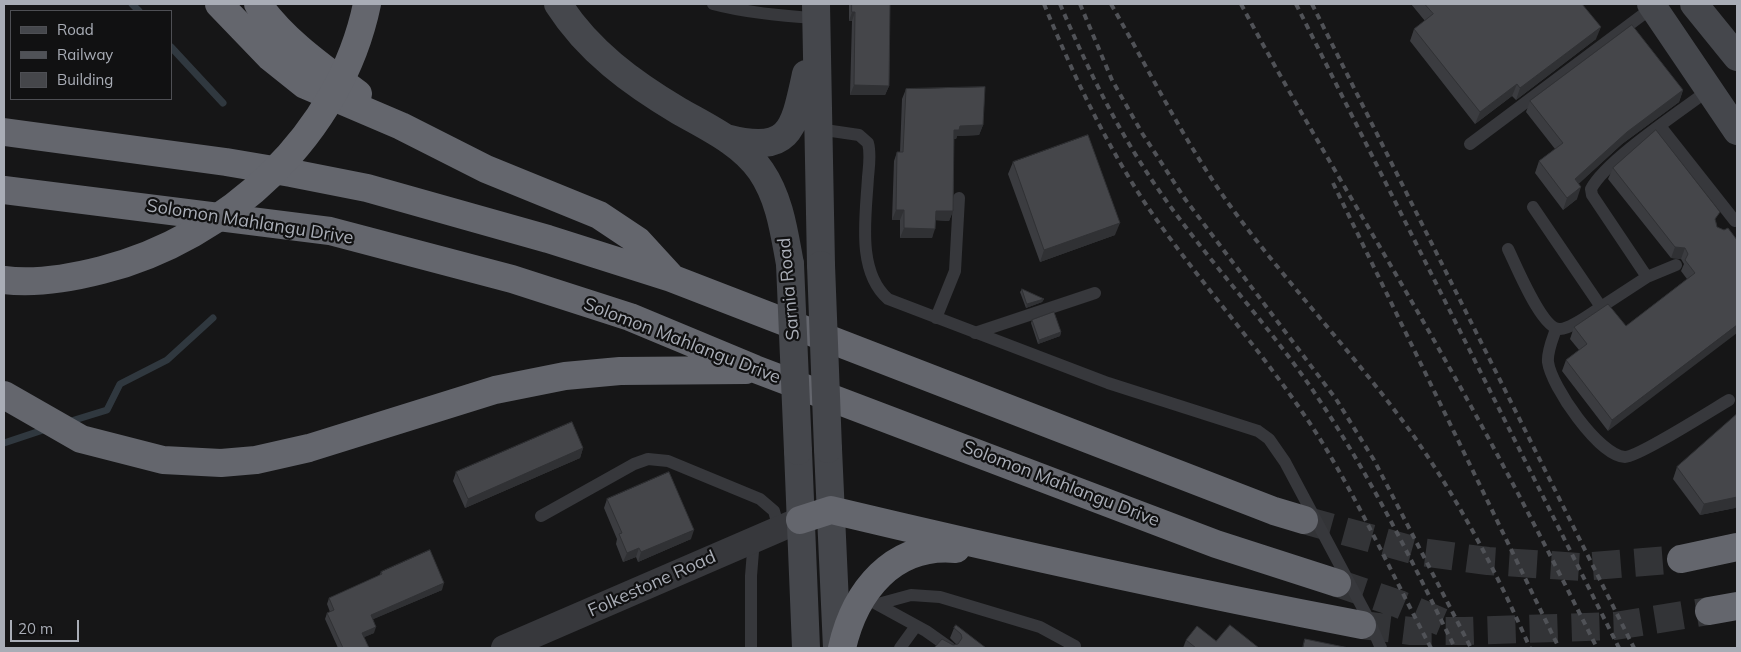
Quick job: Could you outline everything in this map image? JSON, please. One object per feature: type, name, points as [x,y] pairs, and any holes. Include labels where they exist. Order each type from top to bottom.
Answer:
[{"type":"highway","points":[[219,4],[270,57],[305,85],[401,126],[486,168],[599,215],[616,224],[638,241],[671,278]]},
{"type":"highway","points":[[258,4],[278,29],[296,46],[401,126]]},
{"type":"highway","points":[[4,280],[18,282],[78,276],[124,264],[177,243],[219,218],[252,192],[275,169],[323,111],[348,66],[367,4]]},
{"type":"highway","points":[[4,132],[226,162],[367,188],[548,239],[671,278],[1265,507],[1304,520]]},
{"type":"highway","name":"Solomon Mahlangu Drive","points":[[4,190],[330,231],[512,279],[630,317],[755,369],[1216,544],[1337,583]]},
{"type":"highway","points":[[4,395],[81,439],[120,451],[162,460],[221,463],[256,460],[309,448],[495,390],[565,376],[612,372],[755,369]]},
{"type":"highway","points":[[790,524],[831,510],[1020,555],[1362,626]]},
{"type":"highway","points":[[1680,559],[1737,547]]},
{"type":"highway","points":[[842,648],[854,612],[871,600],[876,580],[906,556],[920,551],[947,548],[1020,555]]},
{"type":"highway","points":[[1709,611],[1737,606]]},
{"type":"main road","name":"Sarnia Road","points":[[558,4],[592,48],[623,74],[657,97],[724,137],[745,153],[761,171],[780,211],[790,264],[798,451],[790,524],[806,648]]},
{"type":"main road","points":[[1690,59],[1729,47],[1694,4]]},
{"type":"main road","points":[[1652,5],[1737,131]]},
{"type":"main road","name":"Sarnia Road","points":[[815,18],[821,265],[836,648]]},
{"type":"main road","points":[[724,137],[753,145],[771,144],[783,135],[796,116],[815,18]]},
{"type":"street","name":"Folkestone Road","points":[[504,648],[790,524]]},
{"type":"lane","points":[[713,4],[738,11],[773,16],[815,18]]},
{"type":"lane","points":[[1470,144],[1652,5]]},
{"type":"lane","points":[[1647,277],[1592,195],[1591,189],[1605,171],[1660,126],[1710,89]]},
{"type":"lane","points":[[1660,126],[1733,223]]},
{"type":"lane","points":[[818,128],[859,135],[868,143],[866,247],[871,276],[881,293],[888,299],[1108,383],[1258,431],[1264,435],[1285,462],[1368,618],[1381,648]]},
{"type":"lane","points":[[936,318],[951,282],[956,264],[959,198]]},
{"type":"lane","points":[[1534,206],[1602,307]]},
{"type":"lane","points":[[1508,249],[1542,316],[1556,329],[1567,328],[1647,277],[1676,265]]},
{"type":"lane","points":[[975,333],[1095,293]]},
{"type":"lane","points":[[1556,329],[1548,361],[1561,395],[1588,431],[1621,456],[1629,456],[1648,447],[1729,400]]},
{"type":"lane","points":[[541,516],[634,464],[655,459],[668,461],[760,498],[790,524]]},
{"type":"lane","points":[[751,648],[751,576],[754,539]]},
{"type":"lane","points":[[871,600],[911,595],[940,597],[1040,627],[1075,646]]},
{"type":"lane","points":[[871,600],[950,648]]},
{"type":"lane","points":[[900,648],[916,626]]},
{"type":"building","points":[[852,4],[890,4],[889,86],[854,85],[855,12],[852,12]]},
{"type":"building","points":[[1425,4],[1582,4],[1601,27],[1520,88],[1517,84],[1480,112],[1414,29],[1433,14]]},
{"type":"building","points":[[1632,25],[1683,90],[1627,132],[1575,179],[1581,187],[1567,198],[1539,161],[1563,143],[1530,101]]},
{"type":"building","points":[[985,87],[983,125],[960,126],[959,130],[954,130],[953,211],[936,211],[935,229],[904,228],[904,210],[896,210],[897,152],[903,152],[906,89]]},
{"type":"building","points":[[1656,130],[1720,212],[1715,219],[1717,227],[1724,230],[1728,228],[1737,240],[1737,325],[1612,420],[1566,360],[1587,344],[1574,327],[1608,304],[1626,326],[1695,273],[1685,260],[1688,254],[1685,248],[1675,247],[1613,168]]},
{"type":"building","points":[[1088,135],[1120,223],[1044,250],[1013,162]]},
{"type":"building","points":[[1022,289],[1044,299],[1027,304]]},
{"type":"building","points":[[1054,312],[1061,332],[1039,340],[1032,320]]},
{"type":"building","points":[[1737,414],[1737,497],[1704,504],[1677,467]]},
{"type":"building","points":[[572,422],[583,448],[468,499],[456,472]]},
{"type":"building","points":[[669,472],[694,530],[641,552],[639,548],[627,553],[619,534],[622,533],[607,499]]},
{"type":"building","points":[[430,550],[444,583],[371,615],[376,627],[362,633],[369,648],[343,648],[327,613],[334,610],[329,598]]},
{"type":"building","points":[[956,625],[986,648],[934,648],[942,639],[953,645],[958,644],[962,638],[961,634],[954,628]]},
{"type":"building","points":[[1230,625],[1259,648],[1196,648],[1186,640],[1197,626],[1216,641]]},
{"type":"building","points":[[1305,639],[1349,648],[1303,648]]},
{"type":"waterway","points":[[132,4],[138,10]]},
{"type":"waterway","points":[[172,48],[223,103]]},
{"type":"waterway","points":[[68,422],[107,410],[120,384],[167,360],[213,318]]},
{"type":"waterway","points":[[4,443],[49,428]]},
{"type":"tunnel","points":[[1304,520],[1420,552],[1488,561],[1581,567],[1681,559]]},
{"type":"tunnel","points":[[1337,583],[1399,604],[1451,626]]},
{"type":"tunnel","points":[[1362,625],[1411,631],[1615,626],[1709,611]]},
{"type":"railway","points":[[1044,4],[1066,56],[1117,158],[1147,206],[1191,266],[1261,355],[1325,447],[1431,648]]},
{"type":"railway","points":[[1060,4],[1103,97],[1141,164],[1175,213],[1297,368],[1336,425],[1390,519],[1455,648]]},
{"type":"railway","points":[[1080,4],[1112,80],[1142,133],[1185,199],[1336,399],[1374,460],[1471,648]]},
{"type":"railway","points":[[1111,4],[1183,133],[1214,183],[1276,265],[1391,406],[1430,460],[1477,538],[1530,648]]},
{"type":"railway","points":[[1241,4],[1290,93],[1464,394],[1597,648]]},
{"type":"railway","points":[[1296,4],[1619,648]]},
{"type":"railway","points":[[1312,4],[1634,648]]},
{"type":"railway","points":[[1333,183],[1559,648]]}]
